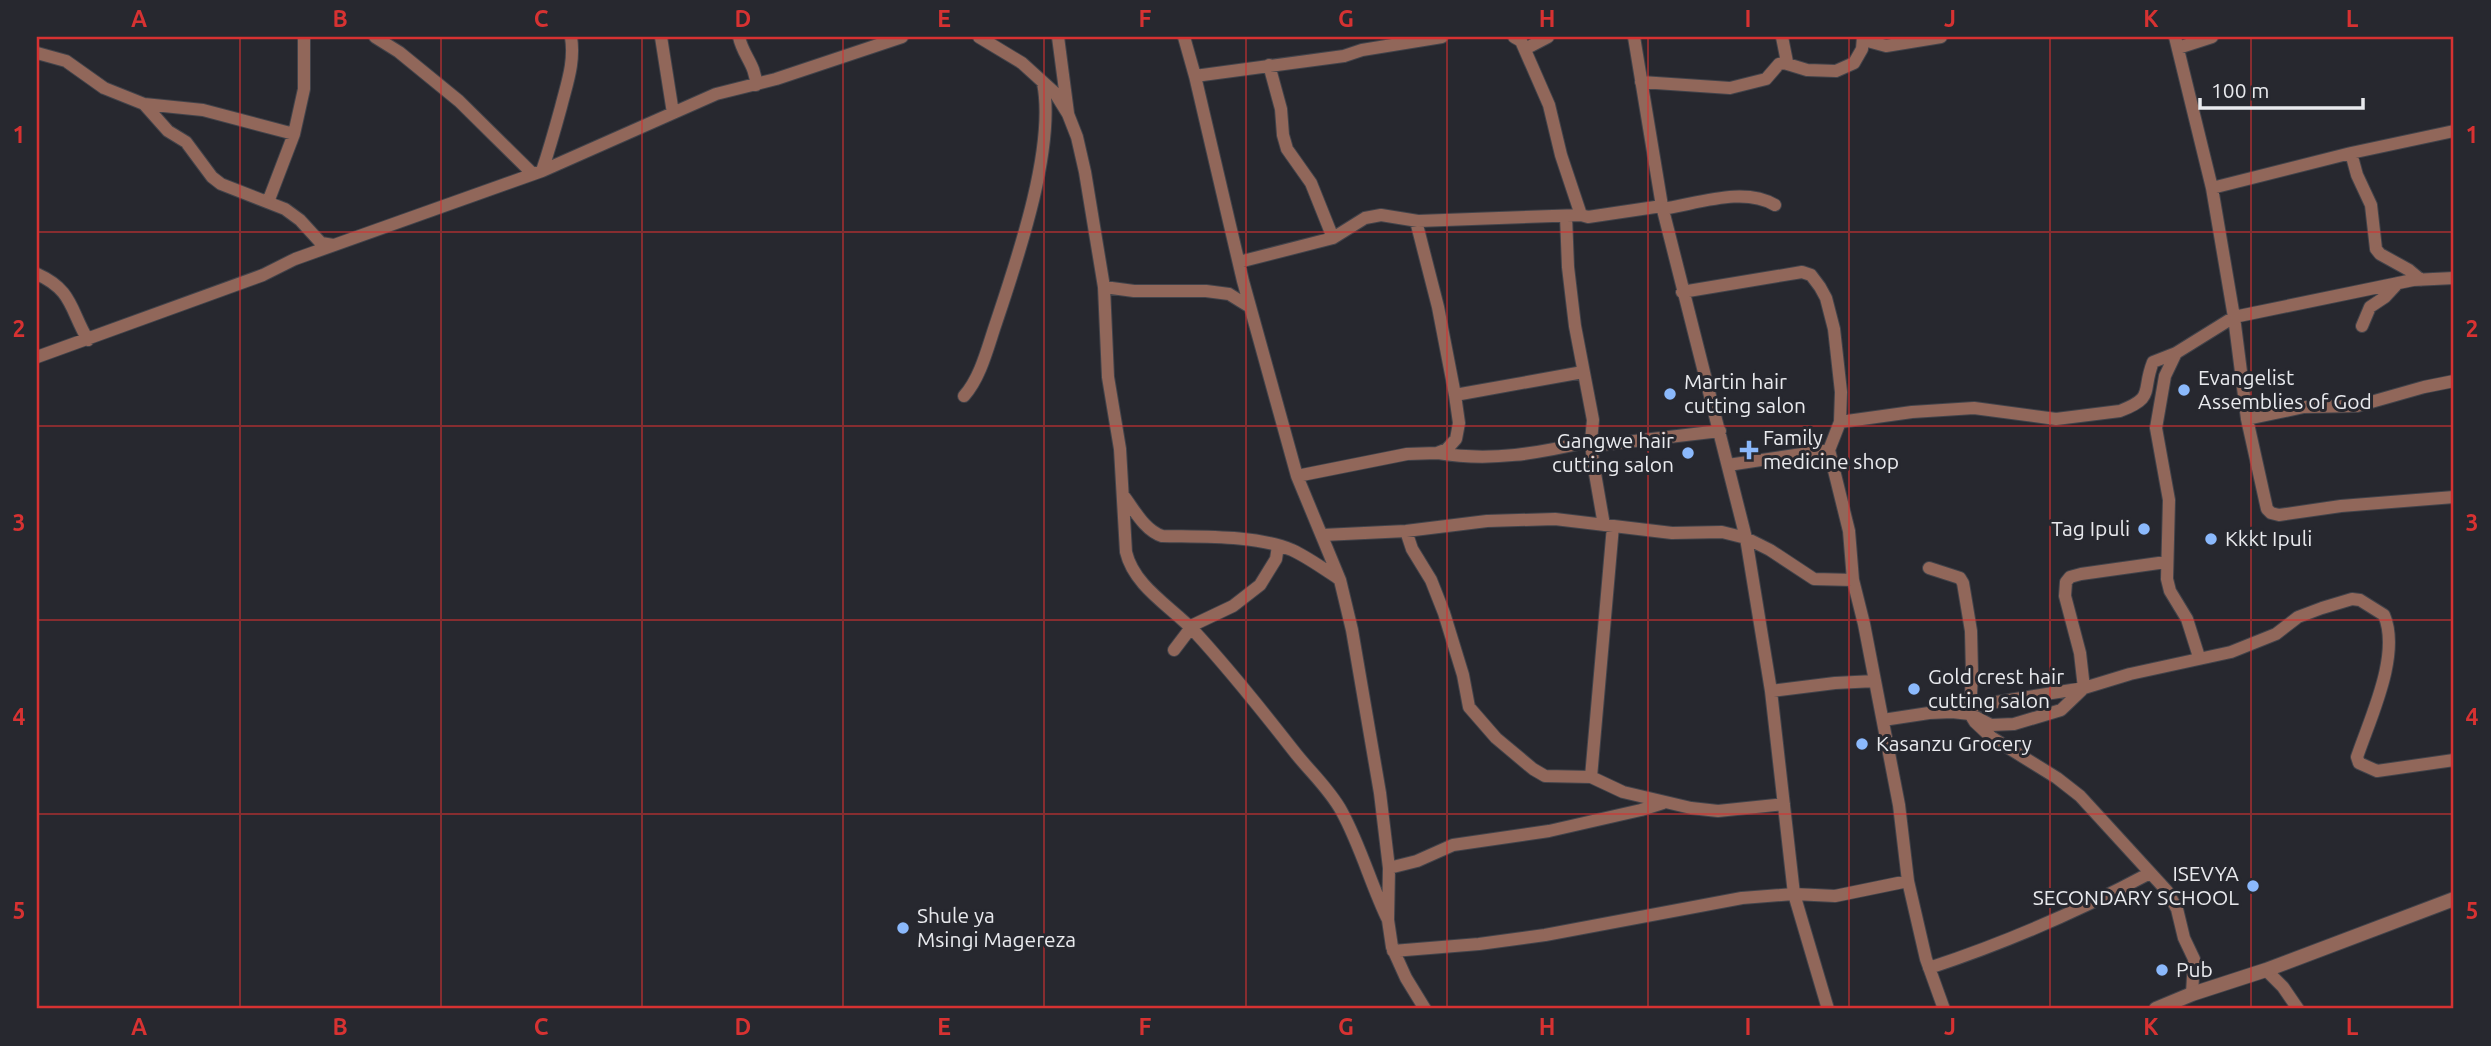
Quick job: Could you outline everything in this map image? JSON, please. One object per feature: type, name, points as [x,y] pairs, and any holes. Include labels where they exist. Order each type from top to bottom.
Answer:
[{"type":"street","points":[[268,202],[294,134],[304,89],[304,37]]},
{"type":"street","points":[[375,37],[399,52],[459,101],[537,172]]},
{"type":"street","points":[[537,172],[552,143],[572,68],[571,37]]},
{"type":"street","points":[[662,37],[673,113]]},
{"type":"street","points":[[739,37],[742,51],[756,72],[756,85]]},
{"type":"street","points":[[37,358],[263,275],[288,262],[537,172],[625,136],[716,94],[756,85],[902,37]]},
{"type":"street","points":[[979,37],[1023,63],[1055,93],[1068,114],[1077,137],[1104,287],[1108,377],[1120,449],[1129,565],[1142,583],[1233,673],[1263,714],[1326,787],[1350,828],[1372,887],[1388,920]]},
{"type":"street","points":[[1058,37],[1068,114]]},
{"type":"street","points":[[1184,37],[1250,307],[1297,476],[1340,580],[1367,714],[1389,868],[1388,920],[1393,951],[1425,1009]]},
{"type":"street","points":[[1195,76],[1344,56],[1362,50],[1442,37]]},
{"type":"street","points":[[1515,37],[1521,41],[1549,105],[1561,155],[1581,215]]},
{"type":"street","points":[[1525,49],[1548,37]]},
{"type":"street","points":[[1634,37],[1662,208],[1746,538],[1771,691],[1794,894],[1828,1009]]},
{"type":"street","points":[[1782,37],[1787,62]]},
{"type":"street","points":[[1642,82],[1730,88],[1766,79],[1779,64],[1787,62],[1816,71],[1842,69],[1858,58],[1863,38],[1886,46],[1941,37]]},
{"type":"street","points":[[2212,37],[2176,42],[2212,188],[2234,317],[2247,419],[2266,509],[2271,513],[2284,514],[2341,506],[2454,497]]},
{"type":"street","points":[[37,53],[66,61],[104,88],[144,104],[203,110],[294,134]]},
{"type":"street","points":[[1269,65],[1281,109],[1287,149],[1311,183],[1333,238]]},
{"type":"street","points":[[964,396],[974,383],[986,349],[1034,196],[1047,101],[1043,83]]},
{"type":"street","points":[[144,104],[168,131],[186,142],[212,177],[221,184],[295,215],[321,243],[341,244]]},
{"type":"street","points":[[2212,188],[2351,153],[2454,131]]},
{"type":"street","points":[[2351,153],[2357,175],[2371,205],[2376,249],[2421,280]]},
{"type":"street","points":[[1239,262],[1333,238],[1365,218],[1381,215],[1416,221],[1581,215],[1588,217],[1731,197],[1759,198],[1776,205]]},
{"type":"street","points":[[1566,216],[1568,267],[1583,372],[1593,420],[1591,443],[1609,525],[1597,733],[1591,777]]},
{"type":"street","points":[[1416,221],[1438,307],[1459,423],[1456,439],[1447,449],[1437,453]]},
{"type":"street","points":[[1682,292],[1794,272],[1811,275],[1826,298],[1834,329],[1840,392],[1840,422],[1829,450],[1849,531],[1853,580],[1899,805],[1908,881],[1929,968],[1944,1009]]},
{"type":"street","points":[[37,274],[53,282],[69,297],[88,340]]},
{"type":"street","points":[[1840,422],[1912,412],[1974,408],[2056,419],[2120,411],[2141,401],[2146,394],[2153,362],[2176,353],[2234,317],[2398,284],[2454,278]]},
{"type":"street","points":[[2362,326],[2370,307],[2398,284]]},
{"type":"street","points":[[1104,287],[1134,291],[1206,290],[1229,294],[1250,307]]},
{"type":"street","points":[[2176,353],[2165,376],[2156,428],[2169,500],[2166,562],[2168,586],[2187,619],[2199,657]]},
{"type":"street","points":[[1455,395],[1583,372]]},
{"type":"street","points":[[2247,419],[2304,407],[2357,406],[2454,381]]},
{"type":"street","points":[[1297,476],[1407,454],[1513,457],[1591,443],[1720,431]]},
{"type":"street","points":[[1728,465],[1829,450]]},
{"type":"street","points":[[1123,495],[1146,526],[1162,536],[1226,537],[1278,546],[1303,556],[1340,580]]},
{"type":"street","points":[[1323,535],[1406,531],[1487,521],[1555,519],[1672,533],[1722,532],[1746,538],[1777,554],[1814,579],[1853,580]]},
{"type":"street","points":[[1406,531],[1412,550],[1431,580],[1444,613],[1463,675],[1469,707],[1518,757],[1545,776],[1591,777],[1623,792],[1665,802],[1718,811],[1784,804]]},
{"type":"street","points":[[1174,650],[1190,628],[1243,600],[1260,585],[1276,559],[1278,546]]},
{"type":"street","points":[[2084,688],[2080,653],[2065,596],[2066,582],[2081,574],[2166,562]]},
{"type":"street","points":[[1929,568],[1960,579],[1963,583],[1971,631],[1971,710],[1975,722],[1991,737],[2081,796],[2173,900],[2184,938],[2194,959],[2192,994]]},
{"type":"street","points":[[1883,720],[1971,710],[2084,688],[2199,657],[2231,652],[2276,634],[2307,613],[2352,599],[2360,600],[2384,615],[2388,633],[2386,670],[2357,757],[2359,763],[2376,771],[2454,760]]},
{"type":"street","points":[[1771,691],[1875,681]]},
{"type":"street","points":[[1971,710],[1991,725],[2014,724],[2060,710],[2084,688]]},
{"type":"street","points":[[1389,868],[1417,861],[1453,845],[1540,833],[1642,810],[1665,802]]},
{"type":"street","points":[[1929,968],[2009,940],[2115,892],[2150,873]]},
{"type":"street","points":[[1393,951],[1545,935],[1742,898],[1794,894],[1835,896],[1908,881]]},
{"type":"street","points":[[2156,1009],[2192,994],[2266,971],[2454,899]]},
{"type":"street","points":[[2266,971],[2283,987],[2298,1009]]},
{"type":"place","name":"Evangelist Assemblies of God","points":[[2184,390]]},
{"type":"place","name":"Martin hair cutting salon","points":[[1670,394]]},
{"type":"place","name":"Family medicine shop","points":[[1749,450]]},
{"type":"place","name":"Gangwe hair cutting salon","points":[[1688,453]]},
{"type":"place","name":"Tag Ipuli","points":[[2144,529]]},
{"type":"place","name":"Kkkt Ipuli","points":[[2211,539]]},
{"type":"place","name":"Gold crest hair cutting salon","points":[[1914,689]]},
{"type":"place","name":"Kasanzu Grocery","points":[[1862,744]]},
{"type":"place","name":"ISEVYA SECONDARY SCHOOL","points":[[2253,886]]},
{"type":"place","name":"Shule ya Msingi Magereza","points":[[903,928]]},
{"type":"place","name":"Pub","points":[[2162,970]]}]
